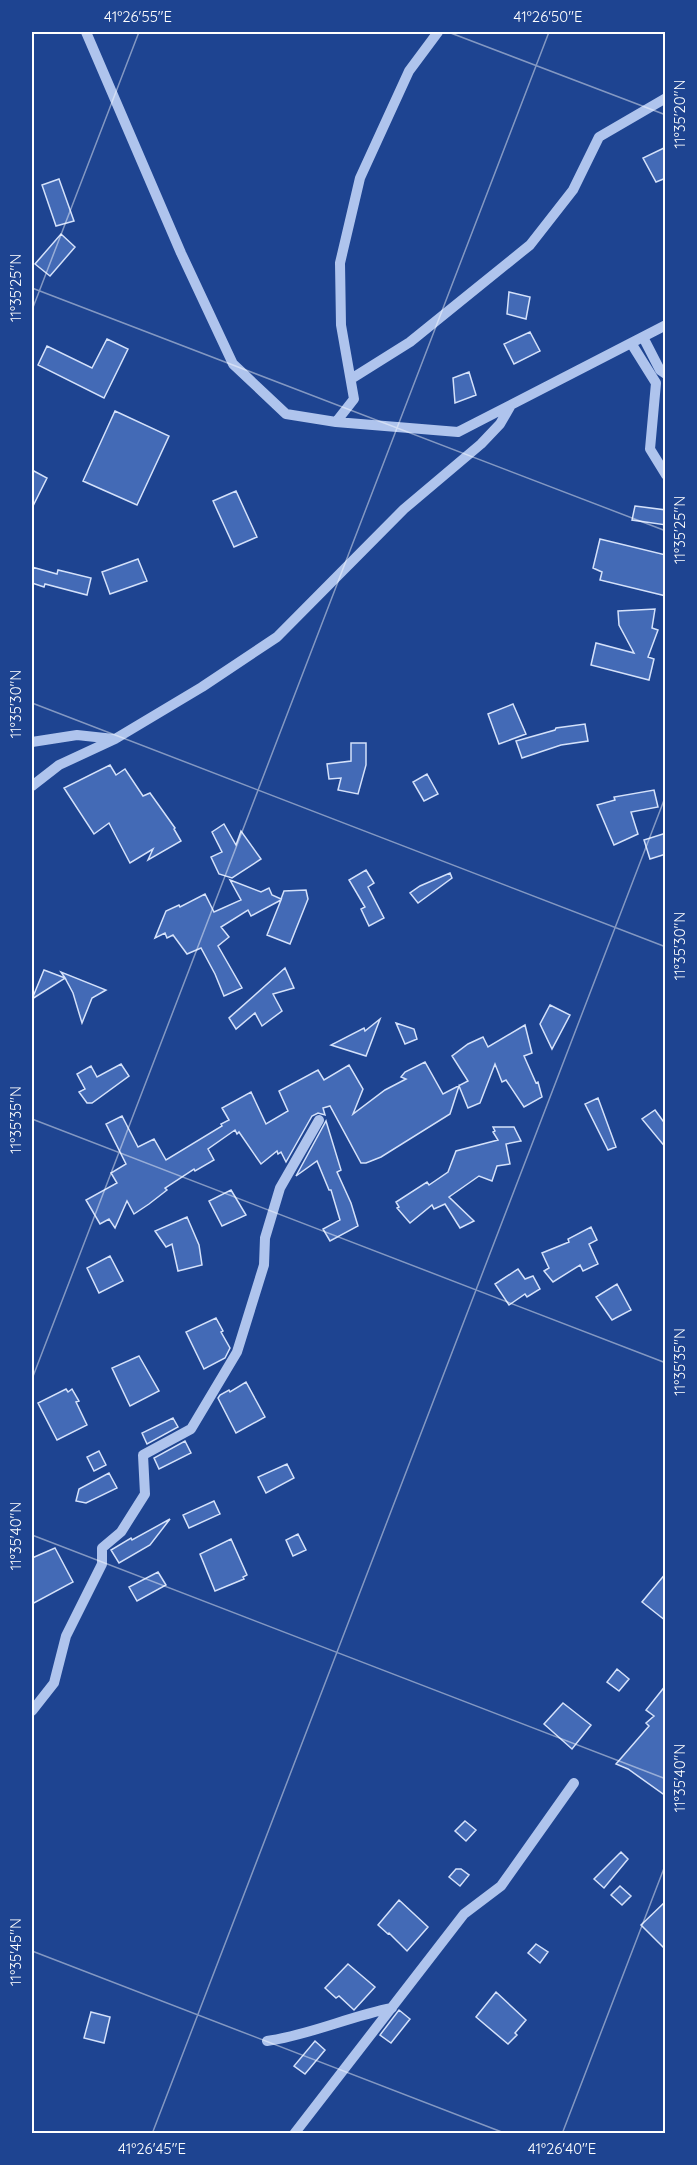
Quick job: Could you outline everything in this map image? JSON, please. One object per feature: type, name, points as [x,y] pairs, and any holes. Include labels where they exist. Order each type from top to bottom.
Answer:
[{"type":"street","points":[[86,32],[181,253],[233,364],[286,414],[336,422],[458,432],[666,325]]},
{"type":"street","points":[[336,422],[354,399],[341,325],[340,263],[360,178],[409,71],[438,32]]},
{"type":"street","points":[[351,379],[410,342],[530,245],[573,190],[599,136],[666,98]]},
{"type":"street","points":[[643,337],[660,370],[666,374]]},
{"type":"street","points":[[631,343],[656,382],[650,449],[666,475]]},
{"type":"street","points":[[32,786],[59,765],[115,739],[202,687],[277,638],[404,509],[481,444],[500,424],[512,404]]},
{"type":"street","points":[[32,742],[77,735],[115,739]]},
{"type":"street","points":[[32,1711],[54,1683],[66,1636],[102,1564],[102,1548],[121,1532],[145,1494],[143,1455],[191,1429],[237,1352],[264,1265],[265,1238],[280,1188],[318,1120]]},
{"type":"street","points":[[294,2133],[464,1914],[501,1886],[574,1783]]},
{"type":"street","points":[[267,2041],[287,2038],[368,2012],[392,2007]]},
{"type":"building","points":[[666,147],[666,178],[656,182],[643,158]]},
{"type":"building","points":[[59,179],[74,221],[56,226],[42,185]]},
{"type":"building","points":[[61,234],[75,247],[50,276],[35,264]]},
{"type":"building","points":[[509,292],[530,297],[526,319],[507,314]]},
{"type":"building","points":[[530,332],[540,351],[514,364],[504,344]]},
{"type":"building","points":[[107,339],[128,349],[104,398],[38,365],[47,346],[92,368]]},
{"type":"building","points":[[469,372],[476,395],[455,403],[453,378]]},
{"type":"building","points":[[115,411],[169,436],[137,505],[83,481]]},
{"type":"building","points":[[32,470],[47,478],[32,508]]},
{"type":"building","points":[[236,491],[257,537],[234,547],[213,501]]},
{"type":"building","points":[[635,506],[666,510],[666,525],[632,520]]},
{"type":"building","points":[[600,539],[666,555],[666,596],[600,580],[602,572],[593,568]]},
{"type":"building","points":[[138,559],[147,581],[110,594],[102,572]]},
{"type":"building","points":[[32,567],[57,574],[58,570],[91,578],[87,595],[32,583]]},
{"type":"building","points":[[655,609],[652,628],[658,630],[648,657],[654,659],[649,680],[591,665],[596,643],[634,653],[619,625],[618,611]]},
{"type":"building","points":[[513,704],[526,734],[499,744],[488,714]]},
{"type":"building","points":[[585,724],[588,741],[561,745],[522,758],[516,741],[556,728]]},
{"type":"building","points":[[351,743],[366,743],[366,765],[358,794],[338,790],[341,778],[329,779],[327,764],[351,761]]},
{"type":"building","points":[[110,765],[116,775],[125,769],[143,796],[150,793],[175,828],[181,841],[148,860],[153,849],[130,863],[109,823],[94,834],[64,788]]},
{"type":"building","points":[[427,774],[438,794],[424,801],[413,782]]},
{"type":"building","points":[[654,790],[658,807],[631,812],[638,834],[614,845],[597,805],[615,800],[614,797]]},
{"type":"building","points":[[224,824],[236,845],[241,831],[261,859],[232,878],[219,874],[211,857],[222,852],[212,832]]},
{"type":"building","points":[[666,833],[666,854],[650,859],[644,840]]},
{"type":"building","points":[[366,870],[374,883],[368,887],[384,918],[369,926],[361,909],[365,907],[349,880]]},
{"type":"building","points":[[450,873],[452,878],[418,903],[410,893],[420,886]]},
{"type":"building","points":[[230,880],[261,892],[269,888],[272,895],[281,899],[284,891],[306,890],[308,899],[290,944],[267,935],[281,900],[251,916],[248,910],[221,927],[229,937],[218,946],[242,988],[224,996],[201,948],[187,954],[173,935],[167,938],[165,933],[155,938],[166,911],[179,905],[180,907],[205,894],[214,912],[241,900]]},
{"type":"building","points":[[285,968],[294,988],[273,994],[282,1011],[262,1026],[255,1013],[236,1029],[229,1018]]},
{"type":"building","points":[[44,970],[65,978],[32,999]]},
{"type":"building","points":[[61,972],[106,990],[92,998],[82,1023],[73,993]]},
{"type":"building","points":[[550,1005],[570,1015],[552,1049],[540,1024]]},
{"type":"building","points":[[380,1019],[366,1056],[331,1045],[364,1028],[365,1031]]},
{"type":"building","points":[[396,1023],[414,1029],[417,1039],[405,1044]]},
{"type":"building","points":[[525,1025],[532,1053],[524,1056],[536,1083],[538,1082],[542,1097],[524,1107],[506,1080],[502,1082],[495,1064],[480,1103],[468,1108],[459,1086],[450,1114],[381,1157],[366,1163],[361,1163],[330,1106],[323,1108],[325,1115],[318,1113],[312,1116],[286,1162],[281,1152],[278,1154],[277,1151],[261,1164],[239,1132],[237,1134],[235,1130],[208,1149],[214,1160],[195,1171],[194,1169],[165,1188],[167,1190],[134,1214],[127,1201],[115,1228],[109,1219],[100,1224],[86,1200],[117,1183],[111,1173],[126,1164],[106,1124],[122,1116],[138,1147],[154,1139],[166,1160],[222,1126],[221,1124],[229,1120],[222,1108],[251,1092],[266,1124],[288,1111],[279,1091],[318,1070],[324,1080],[349,1065],[363,1089],[353,1114],[385,1090],[406,1079],[401,1077],[405,1072],[425,1062],[443,1094],[468,1081],[452,1056],[468,1044],[483,1037],[488,1047]]},
{"type":"building","points":[[121,1064],[129,1076],[92,1103],[87,1103],[79,1092],[85,1089],[77,1074],[91,1066],[97,1077]]},
{"type":"building","points":[[598,1098],[616,1147],[608,1150],[585,1104]]},
{"type":"building","points":[[655,1110],[666,1125],[666,1148],[642,1119]]},
{"type":"building","points":[[326,1121],[341,1170],[337,1172],[351,1203],[358,1226],[330,1241],[323,1229],[340,1220],[331,1190],[329,1190],[317,1161],[296,1176]]},
{"type":"building","points":[[493,1127],[514,1127],[521,1141],[506,1144],[510,1164],[497,1166],[492,1181],[479,1176],[449,1197],[474,1221],[460,1228],[445,1204],[434,1209],[432,1205],[410,1223],[397,1208],[399,1207],[396,1202],[427,1182],[429,1185],[448,1172],[456,1151],[498,1140]]},
{"type":"building","points":[[231,1190],[246,1215],[222,1226],[209,1201]]},
{"type":"building","points":[[187,1217],[199,1245],[202,1265],[178,1271],[172,1244],[166,1247],[155,1231]]},
{"type":"building","points":[[591,1227],[597,1240],[589,1244],[598,1264],[583,1271],[580,1265],[553,1282],[544,1271],[549,1268],[542,1253],[569,1242],[568,1239]]},
{"type":"building","points":[[110,1256],[123,1281],[99,1293],[87,1268]]},
{"type":"building","points":[[518,1269],[525,1279],[533,1276],[540,1289],[527,1297],[525,1294],[509,1305],[495,1284]]},
{"type":"building","points":[[617,1284],[631,1310],[612,1320],[596,1297]]},
{"type":"building","points":[[216,1318],[230,1348],[225,1358],[204,1369],[186,1332]]},
{"type":"building","points":[[139,1356],[159,1391],[130,1406],[112,1368]]},
{"type":"building","points":[[246,1382],[265,1417],[236,1433],[218,1398]]},
{"type":"building","points":[[66,1389],[68,1392],[72,1389],[79,1401],[76,1402],[87,1425],[57,1440],[38,1403]]},
{"type":"building","points":[[173,1418],[178,1427],[147,1444],[142,1433]]},
{"type":"building","points":[[185,1441],[191,1453],[159,1469],[154,1458]]},
{"type":"building","points":[[99,1451],[106,1465],[94,1471],[87,1457]]},
{"type":"building","points":[[287,1464],[294,1478],[266,1493],[258,1477]]},
{"type":"building","points":[[109,1473],[117,1488],[86,1503],[76,1501],[79,1489]]},
{"type":"building","points":[[214,1501],[220,1514],[189,1528],[183,1515]]},
{"type":"building","points":[[170,1519],[150,1545],[119,1563],[111,1550]]},
{"type":"building","points":[[298,1534],[306,1550],[293,1556],[286,1540]]},
{"type":"building","points":[[231,1539],[247,1575],[243,1577],[244,1579],[215,1591],[200,1554]]},
{"type":"building","points":[[55,1548],[73,1582],[32,1604],[32,1558]]},
{"type":"building","points":[[158,1572],[166,1585],[137,1601],[129,1587]]},
{"type":"building","points":[[666,1573],[666,1621],[642,1602]]},
{"type":"building","points":[[617,1669],[629,1679],[619,1691],[607,1682]]},
{"type":"building","points":[[666,1685],[666,1796],[628,1769],[616,1764],[649,1726],[646,1723],[654,1716],[646,1710]]},
{"type":"building","points":[[563,1703],[591,1725],[572,1749],[544,1724]]},
{"type":"building","points":[[465,1821],[476,1830],[466,1841],[455,1831]]},
{"type":"building","points":[[621,1852],[628,1859],[604,1888],[594,1879]]},
{"type":"building","points":[[456,1869],[461,1869],[469,1875],[460,1886],[449,1877]]},
{"type":"building","points":[[620,1886],[631,1896],[622,1905],[611,1895]]},
{"type":"building","points":[[399,1900],[428,1927],[407,1951],[378,1925]]},
{"type":"building","points":[[666,1901],[666,1950],[641,1925]]},
{"type":"building","points":[[536,1944],[548,1952],[540,1963],[528,1953]]},
{"type":"building","points":[[348,1964],[375,1987],[354,2010],[339,1996],[336,1998],[325,1988]]},
{"type":"building","points":[[496,1992],[526,2020],[508,2044],[476,2017]]},
{"type":"building","points":[[399,2010],[410,2019],[391,2043],[380,2035]]},
{"type":"building","points":[[91,2012],[110,2017],[104,2043],[84,2038]]},
{"type":"building","points":[[315,2041],[325,2050],[305,2074],[294,2066]]}]
